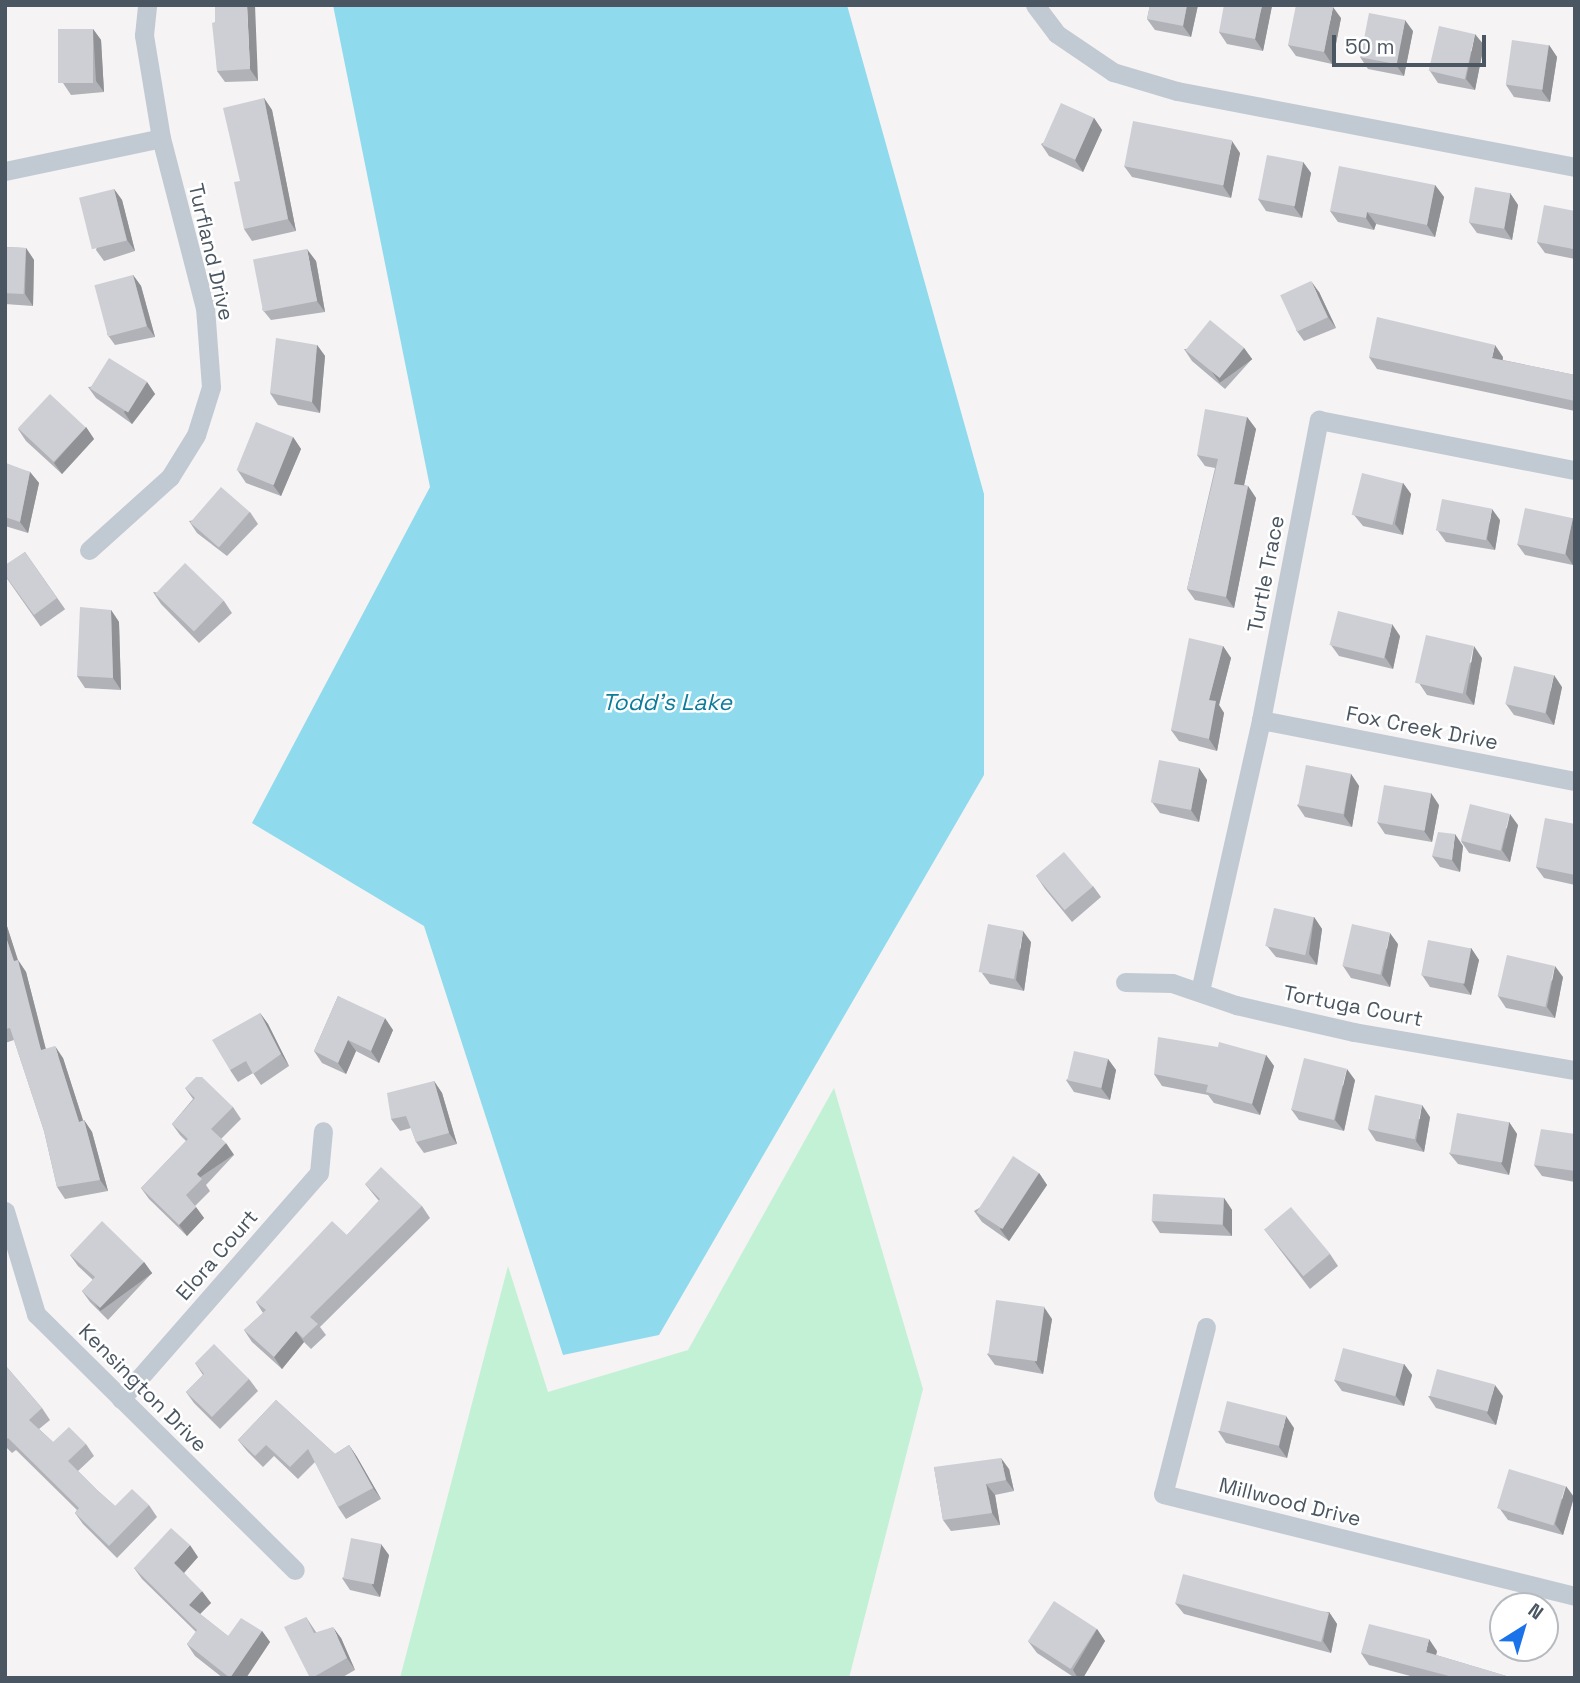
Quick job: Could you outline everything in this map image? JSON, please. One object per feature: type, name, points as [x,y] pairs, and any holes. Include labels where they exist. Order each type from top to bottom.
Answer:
[{"type":"street","name":"Turfland Drive","points":[[89,550],[170,477],[196,435],[211,387],[205,308],[161,138],[144,35],[148,5]]},
{"type":"street","points":[[1035,5],[1057,34],[1126,76],[1177,91],[1575,167]]},
{"type":"street","points":[[5,171],[161,138]]},
{"type":"street","name":"Turtle Trace","points":[[1200,990],[1261,720],[1319,420],[1575,470]]},
{"type":"street","name":"Fox Creek Drive","points":[[1261,720],[1575,781]]},
{"type":"street","name":"Tortuga Court","points":[[1125,982],[1172,982],[1236,1005],[1354,1032],[1575,1070]]},
{"type":"street","name":"Elora Court","points":[[121,1399],[319,1173],[323,1131]]},
{"type":"street","name":"Kensington Drive","points":[[5,1210],[36,1314],[295,1570]]},
{"type":"street","name":"Millwood Drive","points":[[1206,1327],[1163,1494],[1575,1596]]},
{"type":"green space","points":[[834,1088],[923,1389],[849,1678],[400,1678],[508,1266],[548,1392],[688,1350]]},
{"type":"water","name":"Todd's Lake","points":[[333,5],[847,5],[984,494],[984,775],[659,1335],[563,1355],[424,926],[252,823],[430,487]]},
{"type":"building","points":[[215,5],[247,5],[250,69],[217,71],[212,23],[215,22]]},
{"type":"building","points":[[1150,5],[1187,5],[1183,26],[1147,19]]},
{"type":"building","points":[[1224,5],[1262,5],[1255,39],[1219,32]]},
{"type":"building","points":[[1296,5],[1333,7],[1324,52],[1288,45]]},
{"type":"building","points":[[1369,13],[1405,20],[1397,64],[1360,57]]},
{"type":"building","points":[[1439,26],[1475,34],[1465,79],[1429,71]]},
{"type":"building","points":[[58,29],[93,29],[93,83],[58,83]]},
{"type":"building","points":[[1512,40],[1549,45],[1542,90],[1506,85]]},
{"type":"building","points":[[264,98],[288,219],[244,229],[234,182],[240,181],[223,108]]},
{"type":"building","points":[[1061,103],[1094,118],[1075,160],[1042,145]]},
{"type":"building","points":[[1133,121],[1232,140],[1223,185],[1124,166]]},
{"type":"building","points":[[1267,155],[1303,162],[1295,206],[1258,199]]},
{"type":"building","points":[[1339,166],[1435,185],[1427,225],[1367,212],[1366,218],[1330,211]]},
{"type":"building","points":[[1475,187],[1510,193],[1504,229],[1469,222]]},
{"type":"building","points":[[114,189],[127,240],[92,249],[79,198]]},
{"type":"building","points":[[1544,205],[1575,211],[1573,249],[1537,242]]},
{"type":"building","points":[[5,247],[26,248],[24,294],[5,293]]},
{"type":"building","points":[[307,249],[317,301],[263,312],[253,259]]},
{"type":"building","points":[[133,275],[147,326],[108,337],[94,285]]},
{"type":"building","points":[[1311,281],[1328,317],[1297,332],[1280,295]]},
{"type":"building","points":[[1377,317],[1495,345],[1492,358],[1575,375],[1575,401],[1369,357]]},
{"type":"building","points":[[1210,320],[1244,348],[1220,378],[1185,350]]},
{"type":"building","points":[[276,338],[317,345],[312,402],[270,393]]},
{"type":"building","points":[[109,358],[147,382],[128,412],[90,389]]},
{"type":"building","points":[[50,394],[86,427],[54,462],[18,428]]},
{"type":"building","points":[[1205,409],[1247,417],[1234,484],[1248,486],[1226,597],[1187,589],[1218,459],[1197,455]]},
{"type":"building","points":[[256,422],[293,437],[274,485],[237,470]]},
{"type":"building","points":[[6,463],[30,472],[20,522],[5,517]]},
{"type":"building","points":[[1362,473],[1403,483],[1392,525],[1352,515]]},
{"type":"building","points":[[221,487],[250,512],[219,547],[190,522]]},
{"type":"building","points":[[1442,499],[1492,509],[1486,540],[1436,530]]},
{"type":"building","points":[[1525,508],[1573,518],[1565,554],[1517,544]]},
{"type":"building","points":[[25,552],[57,598],[34,615],[5,575],[5,565]]},
{"type":"building","points":[[185,563],[224,601],[194,631],[155,594]]},
{"type":"building","points":[[80,607],[111,610],[113,678],[77,676]]},
{"type":"building","points":[[1338,611],[1392,625],[1384,659],[1330,645]]},
{"type":"building","points":[[1426,635],[1474,646],[1463,694],[1415,683]]},
{"type":"building","points":[[1189,638],[1223,646],[1209,700],[1216,701],[1209,739],[1171,730]]},
{"type":"building","points":[[1514,666],[1554,675],[1545,713],[1505,704]]},
{"type":"building","points":[[1159,760],[1199,768],[1191,810],[1151,802]]},
{"type":"building","points":[[1306,765],[1351,774],[1343,814],[1298,805]]},
{"type":"building","points":[[1384,785],[1431,793],[1425,831],[1377,822]]},
{"type":"building","points":[[1470,804],[1510,814],[1501,851],[1461,841]]},
{"type":"building","points":[[1545,818],[1575,824],[1575,875],[1536,867]]},
{"type":"building","points":[[1438,832],[1455,834],[1452,860],[1432,856]]},
{"type":"building","points":[[1064,852],[1093,886],[1065,910],[1036,876]]},
{"type":"building","points":[[1274,908],[1314,917],[1305,955],[1265,946]]},
{"type":"building","points":[[988,924],[1023,931],[1014,979],[979,972]]},
{"type":"building","points":[[1352,924],[1390,933],[1380,975],[1342,966]]},
{"type":"building","points":[[5,934],[14,961],[18,960],[41,1050],[55,1046],[79,1122],[84,1120],[100,1180],[57,1187],[44,1131],[10,1028],[5,1029]]},
{"type":"building","points":[[1428,940],[1471,948],[1464,984],[1421,975]]},
{"type":"building","points":[[1507,955],[1555,966],[1545,1007],[1498,996]]},
{"type":"building","points":[[338,996],[385,1018],[371,1051],[348,1040],[338,1063],[314,1051]]},
{"type":"building","points":[[260,1013],[281,1054],[253,1074],[246,1061],[230,1070],[212,1040]]},
{"type":"building","points":[[1158,1037],[1218,1047],[1219,1042],[1266,1055],[1252,1104],[1206,1092],[1208,1085],[1154,1074]]},
{"type":"building","points":[[1074,1051],[1108,1059],[1101,1088],[1067,1080]]},
{"type":"building","points":[[1304,1058],[1347,1069],[1334,1120],[1291,1109]]},
{"type":"building","points":[[196,1077],[202,1077],[233,1107],[211,1129],[226,1143],[197,1174],[202,1179],[186,1195],[196,1207],[179,1225],[141,1188],[188,1139],[172,1124],[195,1098],[185,1088]]},
{"type":"building","points":[[434,1081],[449,1133],[416,1142],[406,1116],[391,1119],[387,1093]]},
{"type":"building","points":[[1375,1095],[1422,1105],[1415,1139],[1368,1129]]},
{"type":"building","points":[[1457,1113],[1509,1122],[1502,1163],[1450,1153]]},
{"type":"building","points":[[1541,1129],[1575,1134],[1575,1171],[1534,1165]]},
{"type":"building","points":[[1013,1156],[1039,1173],[1003,1229],[977,1212]]},
{"type":"building","points":[[381,1167],[422,1206],[310,1317],[318,1324],[303,1338],[296,1331],[274,1357],[244,1330],[266,1310],[256,1302],[332,1221],[347,1235],[380,1199],[365,1184]]},
{"type":"building","points":[[1153,1194],[1224,1198],[1222,1225],[1152,1221]]},
{"type":"building","points":[[1291,1207],[1330,1254],[1303,1276],[1264,1229]]},
{"type":"building","points":[[102,1221],[144,1262],[100,1308],[82,1291],[95,1277],[70,1255]]},
{"type":"building","points":[[996,1300],[1045,1307],[1037,1361],[988,1354]]},
{"type":"building","points":[[214,1344],[249,1379],[212,1417],[186,1392],[204,1374],[195,1363]]},
{"type":"building","points":[[1343,1348],[1404,1364],[1395,1396],[1334,1380]]},
{"type":"building","points":[[5,1365],[42,1408],[29,1420],[53,1442],[69,1427],[86,1444],[68,1461],[97,1490],[115,1506],[132,1489],[149,1505],[109,1546],[75,1513],[79,1508],[8,1438],[5,1441]]},
{"type":"building","points":[[1437,1369],[1495,1385],[1488,1412],[1430,1396]]},
{"type":"building","points":[[276,1400],[335,1454],[349,1445],[373,1488],[338,1507],[308,1449],[290,1467],[266,1445],[255,1456],[238,1440]]},
{"type":"building","points":[[1227,1401],[1286,1416],[1279,1446],[1220,1431]]},
{"type":"building","points":[[1001,1458],[1006,1480],[986,1484],[992,1513],[943,1520],[934,1467]]},
{"type":"building","points":[[1509,1469],[1565,1486],[1553,1525],[1497,1508]]},
{"type":"building","points":[[171,1528],[190,1545],[174,1563],[202,1591],[189,1605],[228,1636],[241,1618],[262,1631],[230,1678],[187,1644],[197,1630],[134,1568]]},
{"type":"building","points":[[351,1538],[381,1544],[374,1584],[343,1578]]},
{"type":"building","points":[[1183,1574],[1329,1613],[1321,1642],[1175,1603]]},
{"type":"building","points":[[1054,1601],[1097,1629],[1071,1669],[1028,1641]]},
{"type":"building","points":[[306,1617],[314,1633],[333,1627],[347,1658],[312,1678],[284,1627]]},
{"type":"building","points":[[1369,1624],[1429,1639],[1426,1652],[1513,1678],[1449,1678],[1361,1653]]}]
